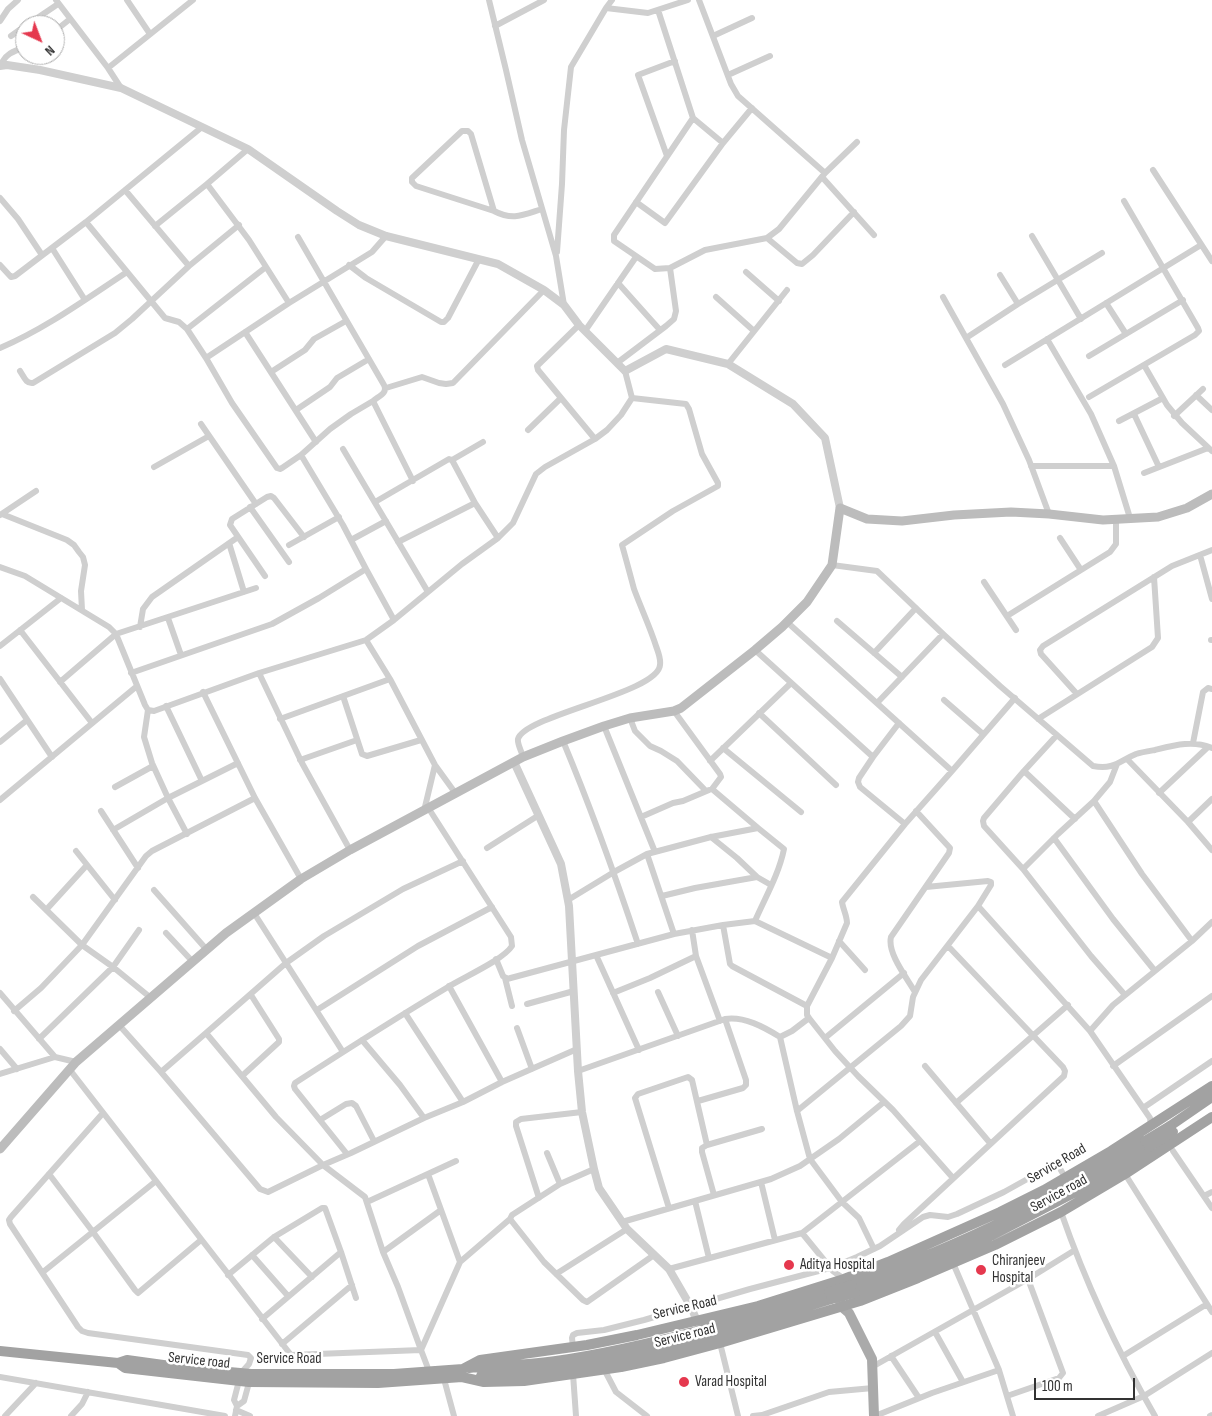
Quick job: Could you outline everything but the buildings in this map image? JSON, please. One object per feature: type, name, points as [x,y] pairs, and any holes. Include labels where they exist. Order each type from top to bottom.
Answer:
[{"type":"highway","name":"Service Road","points":[[246,1375],[376,1374],[429,1371],[463,1373],[480,1360],[573,1347],[637,1335],[845,1283],[1044,1190],[1112,1151],[1152,1121],[1212,1086]]},
{"type":"highway","points":[[1171,1129],[1212,1097]]},
{"type":"highway","points":[[463,1373],[502,1366],[555,1361],[617,1350],[830,1295],[845,1283],[920,1258],[1011,1217],[1148,1144],[1212,1105]]},
{"type":"highway","name":"Service road","points":[[0,1351],[118,1363],[125,1368],[378,1383],[444,1379],[463,1373],[484,1382],[524,1381],[604,1370],[664,1358],[847,1308],[996,1245],[1061,1212],[1170,1147],[1212,1117]]},
{"type":"main road","points":[[0,1149],[73,1066],[226,933],[302,879],[350,850],[523,757],[604,726],[630,718],[674,711],[681,708],[755,650],[807,602],[832,565],[840,508],[867,519],[902,522],[954,515],[1011,512],[1103,520],[1158,516],[1187,508],[1212,494]]},
{"type":"main road","points":[[845,1283],[847,1308],[872,1359],[875,1416]]},
{"type":"street","points":[[0,21],[18,0]]},
{"type":"street","points":[[127,0],[150,34]]},
{"type":"street","points":[[108,68],[193,0]]},
{"type":"street","points":[[489,0],[522,140],[556,256],[564,305]]},
{"type":"street","points":[[495,26],[544,0]]},
{"type":"street","points":[[556,256],[564,130],[571,67],[612,0]]},
{"type":"street","points":[[606,8],[648,13],[688,0]]},
{"type":"street","points":[[699,0],[731,84],[738,96],[824,175],[874,235]]},
{"type":"street","points":[[40,15],[57,2],[108,68],[121,88]]},
{"type":"street","points":[[658,10],[693,118],[723,143]]},
{"type":"street","points":[[712,36],[752,18]]},
{"type":"street","points":[[65,23],[70,19]]},
{"type":"street","points":[[11,36],[15,33]]},
{"type":"street","points":[[0,66],[4,58],[15,50]]},
{"type":"street","points":[[728,75],[770,56]]},
{"type":"street","points":[[667,156],[638,75],[674,61]]},
{"type":"street","points":[[0,66],[7,65],[40,70],[121,88],[248,149],[337,211],[359,224],[386,236],[498,264],[544,290],[564,305],[582,328],[625,371],[632,398],[608,430],[545,466],[536,474],[513,523],[498,538],[366,640],[259,673],[154,711],[148,710]]},
{"type":"street","points":[[636,202],[665,223],[723,143],[752,108]]},
{"type":"street","points":[[693,118],[614,235],[614,241],[655,269],[670,268],[705,250],[767,238],[779,229],[824,175],[857,142]]},
{"type":"street","points":[[0,265],[11,277],[15,276],[86,222],[202,127]]},
{"type":"street","points":[[494,211],[471,134],[468,131],[462,130],[412,178],[412,182],[416,186],[494,211],[504,216],[511,217],[542,209]]},
{"type":"street","points":[[155,226],[248,149]]},
{"type":"street","points":[[1153,170],[1212,261]]},
{"type":"street","points":[[207,184],[250,240],[289,303]]},
{"type":"street","points":[[125,190],[189,266]]},
{"type":"street","points":[[0,198],[18,219],[42,255]]},
{"type":"street","points":[[1089,397],[1199,331],[1183,300],[1124,201]]},
{"type":"street","points":[[767,238],[797,263],[802,264],[854,212]]},
{"type":"street","points":[[86,222],[165,318],[179,322],[187,329],[232,403],[276,468],[280,469],[330,429],[385,392],[386,388],[422,377],[438,383],[453,383],[544,290]]},
{"type":"street","points":[[20,372],[26,381],[33,383],[116,333],[189,266],[238,225]]},
{"type":"street","points":[[206,358],[323,281],[372,252],[386,236]]},
{"type":"street","points":[[1032,236],[1081,319]]},
{"type":"street","points":[[298,237],[386,388]]},
{"type":"street","points":[[1005,365],[1201,245]]},
{"type":"street","points":[[52,248],[85,300]]},
{"type":"street","points":[[966,338],[1102,253]]},
{"type":"street","points":[[594,439],[538,370],[537,366],[582,328],[636,257]]},
{"type":"street","points":[[350,266],[366,278],[444,322],[448,318],[479,259]]},
{"type":"street","points":[[187,329],[266,267]]},
{"type":"street","points":[[617,363],[674,319],[676,310],[670,268]]},
{"type":"street","points":[[0,348],[42,327],[127,272]]},
{"type":"street","points":[[746,272],[779,301]]},
{"type":"street","points":[[1000,275],[1018,304]]},
{"type":"street","points":[[618,283],[660,330]]},
{"type":"street","points":[[728,364],[788,290]]},
{"type":"street","points":[[716,297],[754,331]]},
{"type":"street","points":[[943,297],[1003,404],[1031,466],[1049,514]]},
{"type":"street","points":[[1089,356],[1183,300]]},
{"type":"street","points":[[1106,304],[1126,334]]},
{"type":"street","points":[[271,372],[305,350],[314,339],[346,321]]},
{"type":"street","points":[[245,332],[316,442]]},
{"type":"street","points":[[1047,339],[1091,414],[1114,466],[1130,518]]},
{"type":"street","points":[[625,371],[666,349],[728,364],[793,404],[825,438],[840,508]]},
{"type":"street","points":[[296,410],[330,387],[337,378],[369,359]]},
{"type":"street","points":[[1144,365],[1175,416],[1211,450],[1144,473]]},
{"type":"street","points":[[1175,416],[1203,389]]},
{"type":"street","points":[[1196,395],[1212,410]]},
{"type":"street","points":[[528,430],[561,398]]},
{"type":"street","points":[[523,757],[518,738],[524,732],[543,721],[631,688],[655,674],[658,670],[660,662],[658,653],[650,627],[634,589],[622,545],[672,511],[718,486],[702,454],[686,404],[632,398]]},
{"type":"street","points":[[1119,421],[1163,398]]},
{"type":"street","points":[[373,401],[413,481]]},
{"type":"street","points":[[1134,414],[1159,467]]},
{"type":"street","points":[[200,424],[289,562]]},
{"type":"street","points":[[154,467],[209,436]]},
{"type":"street","points":[[375,502],[449,459],[452,460],[483,442]]},
{"type":"street","points":[[343,448],[428,592]]},
{"type":"street","points":[[301,454],[339,517],[394,620]]},
{"type":"street","points":[[452,460],[475,503],[498,538]]},
{"type":"street","points":[[1031,466],[1114,466]]},
{"type":"street","points":[[1,515],[36,491]]},
{"type":"street","points":[[265,576],[230,525],[232,519],[271,496],[304,537]]},
{"type":"street","points":[[398,542],[475,503]]},
{"type":"street","points":[[1,515],[66,540],[74,545],[83,558],[85,565],[81,591],[82,610]]},
{"type":"street","points":[[289,545],[339,517]]},
{"type":"street","points":[[1007,616],[1110,552],[1116,544],[1116,519]]},
{"type":"street","points":[[351,540],[386,521]]},
{"type":"street","points":[[140,627],[143,609],[152,597],[238,537]]},
{"type":"street","points":[[1060,538],[1081,570]]},
{"type":"street","points":[[229,544],[244,592]]},
{"type":"street","points":[[1077,694],[1042,654],[1040,650],[1042,646],[1172,566],[1212,550]]},
{"type":"street","points":[[1200,555],[1212,599]]},
{"type":"street","points":[[832,565],[877,571],[943,634],[1093,766],[1104,768],[1137,754],[1181,744],[1193,743],[1210,747]]},
{"type":"street","points":[[0,567],[25,576],[109,627],[116,634],[148,710],[144,737],[154,766],[187,834]]},
{"type":"street","points":[[131,673],[272,624],[366,569]]},
{"type":"street","points":[[1038,719],[1156,643],[1158,638],[1154,577]]},
{"type":"street","points":[[984,582],[1016,630]]},
{"type":"street","points":[[60,682],[116,634],[256,588]]},
{"type":"street","points":[[0,646],[61,598]]},
{"type":"street","points":[[874,652],[916,608]]},
{"type":"street","points":[[168,618],[181,655]]},
{"type":"street","points":[[837,621],[902,677]]},
{"type":"street","points":[[787,622],[952,772]]},
{"type":"street","points":[[20,630],[92,723]]},
{"type":"street","points":[[877,702],[943,634]]},
{"type":"street","points":[[366,640],[390,679],[435,765],[456,794]]},
{"type":"street","points":[[755,650],[873,757]]},
{"type":"street","points":[[259,673],[300,760],[350,850]]},
{"type":"street","points":[[0,679],[52,757]]},
{"type":"street","points":[[280,719],[390,679]]},
{"type":"street","points":[[710,761],[791,683]]},
{"type":"street","points":[[0,800],[137,686]]},
{"type":"street","points":[[1193,743],[1203,692],[1208,688],[1212,689]]},
{"type":"street","points":[[203,692],[255,798],[302,879]]},
{"type":"street","points":[[343,696],[362,754],[368,756],[421,740]]},
{"type":"street","points":[[953,1178],[884,1102],[850,1068],[809,1018],[807,1006],[832,958],[847,923],[842,902],[916,811],[1015,698]]},
{"type":"street","points":[[944,700],[983,734]]},
{"type":"street","points":[[166,706],[202,781]]},
{"type":"street","points":[[641,817],[709,790],[721,777],[674,711]]},
{"type":"street","points":[[759,713],[836,785]]},
{"type":"street","points":[[630,718],[635,731],[650,746],[677,761],[709,790],[784,849],[755,921]]},
{"type":"street","points":[[0,742],[27,720]]},
{"type":"street","points":[[899,723],[873,757],[858,782],[860,787],[905,824]]},
{"type":"street","points":[[604,726],[655,852]]},
{"type":"street","points":[[1057,735],[1024,771],[983,821],[986,829],[1023,869],[1086,950],[1125,995]]},
{"type":"street","points":[[300,760],[357,740]]},
{"type":"street","points":[[563,741],[589,804],[638,944]]},
{"type":"street","points":[[1159,793],[1210,747]]},
{"type":"street","points":[[723,748],[801,812]]},
{"type":"street","points":[[1127,759],[1188,822],[1212,850]]},
{"type":"street","points":[[514,762],[561,864],[568,900],[582,1112],[599,1188],[624,1225],[669,1269],[692,1306],[697,1321]]},
{"type":"street","points":[[113,830],[168,798],[238,763]]},
{"type":"street","points":[[1023,869],[1094,802],[1110,782],[1116,764]]},
{"type":"street","points":[[348,1154],[294,1086],[295,1083],[449,986],[496,960],[510,949],[513,943],[463,861],[426,810],[435,765]]},
{"type":"street","points":[[115,787],[154,766]]},
{"type":"street","points":[[1024,771],[1075,819]]},
{"type":"street","points":[[14,1011],[42,988],[82,945],[146,856],[255,798]]},
{"type":"street","points":[[1188,822],[1212,799]]},
{"type":"street","points":[[1094,802],[1142,874],[1192,941]]},
{"type":"street","points":[[101,811],[138,868]]},
{"type":"street","points":[[915,992],[896,961],[889,944],[891,937],[949,853],[950,848],[916,811]]},
{"type":"street","points":[[487,848],[539,815]]},
{"type":"street","points":[[568,900],[647,854],[711,837],[758,828]]},
{"type":"street","points":[[711,837],[757,877],[771,885]]},
{"type":"street","points":[[1054,838],[1113,919],[1154,971]]},
{"type":"street","points":[[76,851],[115,900]]},
{"type":"street","points":[[647,854],[674,934]]},
{"type":"street","points":[[161,1072],[286,963],[324,936],[403,889],[463,861]]},
{"type":"street","points":[[46,910],[87,865]]},
{"type":"street","points":[[662,896],[704,886],[757,877]]},
{"type":"street","points":[[797,1111],[906,1021],[910,1016],[913,997],[921,980],[978,906],[991,882],[926,887]]},
{"type":"street","points":[[154,890],[207,950]]},
{"type":"street","points":[[33,897],[82,945],[113,967],[150,998]]},
{"type":"street","points":[[978,906],[1090,1031],[1212,1208]]},
{"type":"street","points":[[317,1010],[418,946],[492,907]]},
{"type":"street","points":[[254,913],[343,1052]]},
{"type":"street","points":[[505,978],[674,934],[723,924],[755,921],[832,958]]},
{"type":"street","points":[[1090,1031],[1113,1005],[1192,941],[1212,922]]},
{"type":"street","points":[[723,924],[730,964],[732,966],[807,1006]]},
{"type":"street","points":[[39,1039],[113,967],[139,930]]},
{"type":"street","points":[[692,930],[696,956],[746,1080],[746,1085],[743,1088],[698,1101]]},
{"type":"street","points":[[166,932],[194,962]]},
{"type":"street","points":[[839,941],[865,970]]},
{"type":"street","points":[[895,1236],[904,1224],[1064,1076],[1065,1071],[1034,1035],[948,946]]},
{"type":"street","points":[[596,955],[639,1050]]},
{"type":"street","points":[[613,993],[696,956]]},
{"type":"street","points":[[496,960],[505,978],[512,1006]]},
{"type":"street","points":[[825,1038],[904,973]]},
{"type":"street","points":[[449,986],[502,1082]]},
{"type":"street","points":[[527,1004],[574,991]]},
{"type":"street","points":[[658,992],[678,1036]]},
{"type":"street","points":[[1,994],[55,1057],[73,1066],[103,1114],[291,1356],[421,1350]]},
{"type":"street","points":[[242,1076],[279,1042],[279,1039],[251,994]]},
{"type":"street","points":[[1113,1066],[1212,996]]},
{"type":"street","points":[[956,1103],[1068,1005]]},
{"type":"street","points":[[405,1013],[463,1102]]},
{"type":"street","points":[[578,1072],[722,1020],[732,1018],[760,1025],[780,1037],[810,1159],[842,1202],[859,1218],[874,1249]]},
{"type":"street","points":[[780,1037],[792,1031],[809,1018]]},
{"type":"street","points":[[119,1025],[260,1190],[268,1192],[323,1164],[577,1049]]},
{"type":"street","points":[[517,1028],[532,1069]]},
{"type":"street","points":[[206,1034],[276,1117],[323,1164],[365,1198],[383,1252],[429,1371]]},
{"type":"street","points":[[362,1040],[400,1085],[424,1118]]},
{"type":"street","points":[[0,1049],[17,1069]]},
{"type":"street","points":[[0,1074],[55,1057]]},
{"type":"street","points":[[1143,1108],[1212,1061]]},
{"type":"street","points":[[925,1066],[990,1144]]},
{"type":"street","points":[[669,1208],[636,1096],[688,1077],[692,1080],[698,1101],[707,1145]]},
{"type":"street","points":[[556,1274],[624,1225],[669,1208],[771,1179],[800,1166],[884,1102]]},
{"type":"street","points":[[320,1120],[346,1104],[352,1103],[356,1106],[374,1141]]},
{"type":"street","points":[[539,1198],[516,1122],[521,1119],[582,1112]]},
{"type":"street","points":[[103,1114],[9,1220],[78,1327],[84,1332],[248,1354],[251,1358],[246,1375],[244,1401],[236,1411],[250,1416]]},
{"type":"street","points":[[714,1195],[702,1148],[762,1129]]},
{"type":"street","points":[[669,1269],[802,1233],[920,1141]]},
{"type":"street","points":[[547,1153],[560,1184]]},
{"type":"street","points":[[367,1202],[456,1161]]},
{"type":"street","points":[[573,1347],[572,1338],[577,1333],[604,1330],[830,1268],[874,1249],[923,1217],[930,1215],[948,1217],[957,1214],[1004,1192],[1054,1165],[1059,1167],[1065,1177]]},
{"type":"street","points":[[421,1350],[460,1262],[512,1216],[560,1184],[594,1169]]},
{"type":"street","points":[[50,1174],[138,1293],[201,1240]]},
{"type":"street","points":[[428,1174],[460,1262]]},
{"type":"street","points":[[1125,1174],[1212,1312]]},
{"type":"street","points":[[43,1272],[156,1181]]},
{"type":"street","points":[[761,1182],[775,1240]]},
{"type":"street","points":[[1204,1196],[1212,1192]]},
{"type":"street","points":[[695,1201],[709,1258]]},
{"type":"street","points":[[228,1275],[274,1237],[325,1208],[356,1298]]},
{"type":"street","points":[[383,1252],[441,1210]]},
{"type":"street","points":[[1061,1212],[1075,1250],[1123,1356],[1156,1416]]},
{"type":"street","points":[[510,1219],[544,1262],[587,1302],[654,1256]]},
{"type":"street","points":[[802,1233],[830,1268],[845,1283]]},
{"type":"street","points":[[274,1237],[312,1277]]},
{"type":"street","points":[[872,1367],[1028,1279],[1075,1250]]},
{"type":"street","points":[[262,1319],[341,1252]]},
{"type":"street","points":[[252,1256],[288,1296]]},
{"type":"street","points":[[953,1263],[999,1370],[1013,1416]]},
{"type":"street","points":[[1007,1396],[1059,1378],[1063,1373],[1028,1279]]},
{"type":"street","points":[[282,1344],[352,1285]]},
{"type":"street","points":[[1123,1356],[1207,1304]]},
{"type":"street","points":[[935,1332],[963,1382]]},
{"type":"street","points":[[720,1343],[738,1416]]},
{"type":"street","points":[[1098,1416],[1144,1396],[1212,1353]]},
{"type":"street","points":[[891,1356],[919,1398]]},
{"type":"street","points":[[604,1370],[616,1392],[647,1416]]},
{"type":"street","points":[[875,1416],[919,1398],[999,1370]]},
{"type":"street","points":[[573,1374],[576,1416]]},
{"type":"street","points":[[0,1377],[225,1416]]},
{"type":"street","points":[[444,1379],[454,1416]]},
{"type":"street","points":[[5,1416],[36,1383]]},
{"type":"street","points":[[753,1416],[830,1392],[873,1388]]},
{"type":"street","points":[[71,1416],[82,1404],[88,1392]]},
{"type":"place","name":"Aditya Hospital","points":[[789,1265]]},
{"type":"place","name":"Chiranjeev Hospital","points":[[981,1270]]},
{"type":"place","name":"Varad Hospital","points":[[684,1382]]}]
